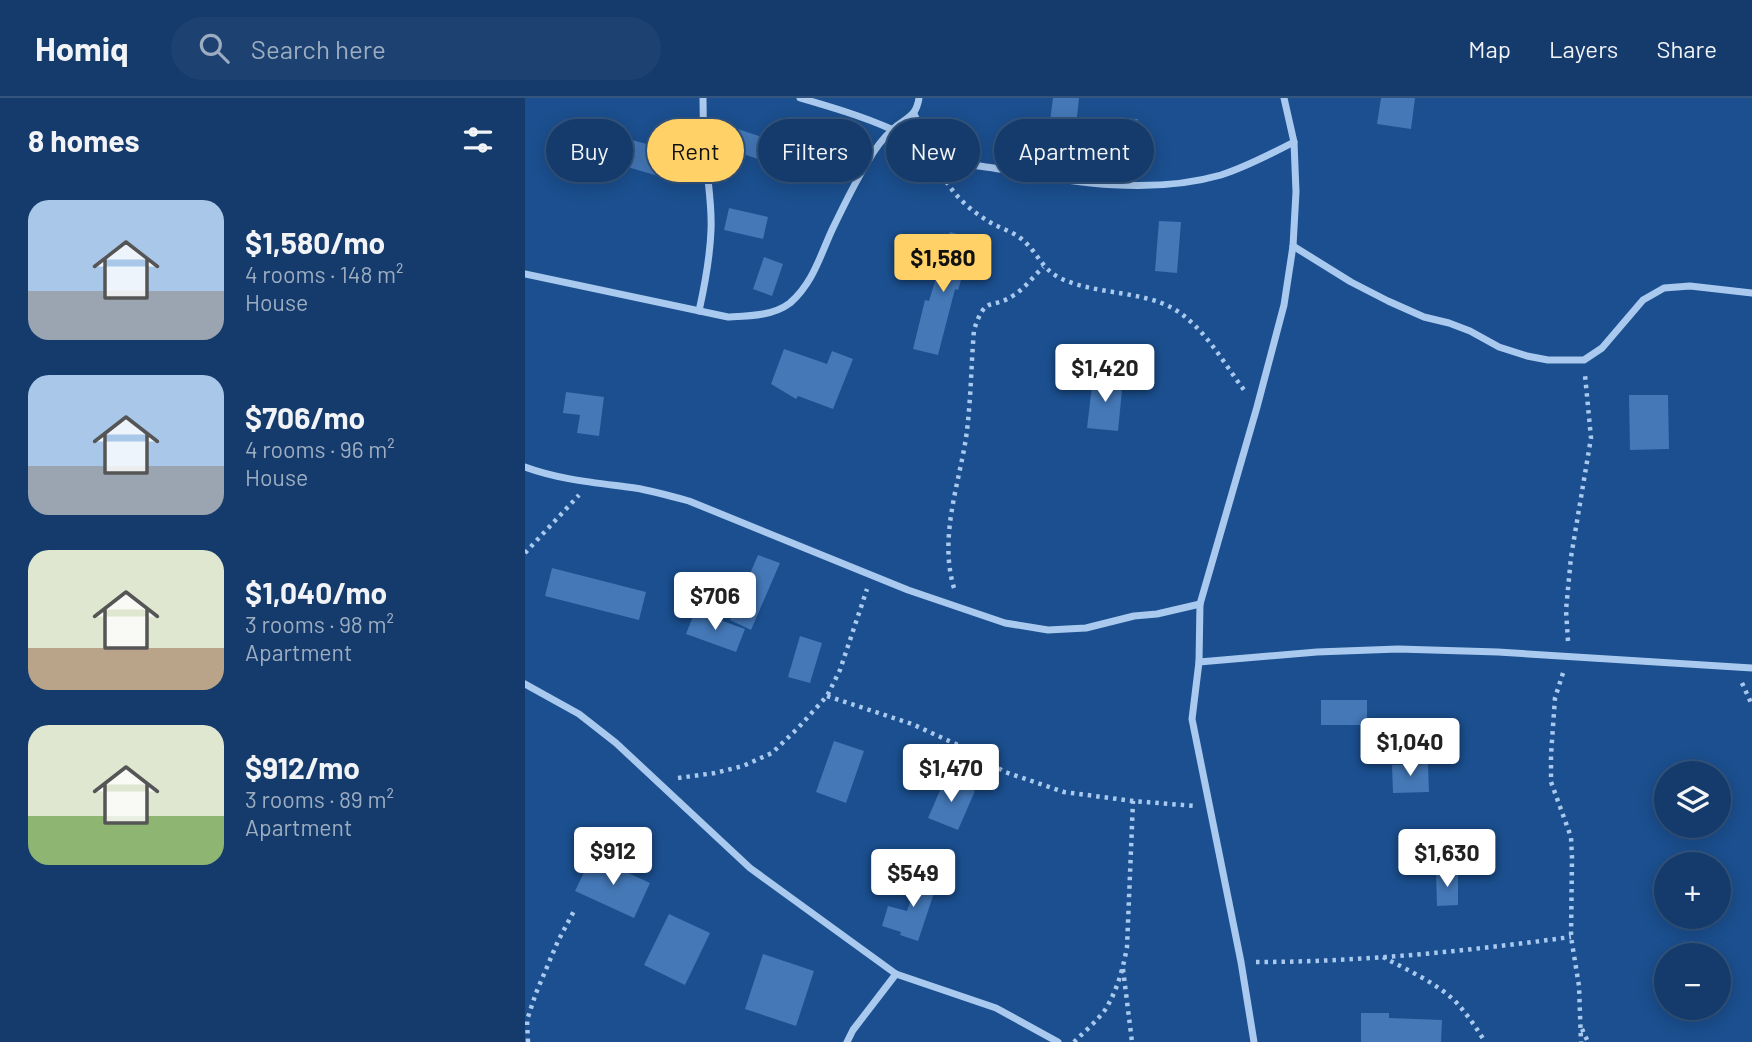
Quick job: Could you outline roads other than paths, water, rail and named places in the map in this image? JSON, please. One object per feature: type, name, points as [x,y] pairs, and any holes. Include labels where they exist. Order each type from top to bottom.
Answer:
[{"type":"street","points":[[699,311],[709,271],[711,232],[703,98]]},
{"type":"street","points":[[800,98],[886,128]]},
{"type":"street","points":[[907,119],[914,114],[919,98]]},
{"type":"street","points":[[1254,1042],[1241,962],[1192,719],[1199,662],[1200,604],[1284,305],[1293,246],[1296,192],[1294,142],[1284,98]]},
{"type":"street","points":[[914,114],[916,119]]},
{"type":"street","points":[[525,274],[728,317],[752,316],[777,310],[803,289],[816,271],[832,231],[867,161],[886,137]]},
{"type":"street","points":[[980,166],[1062,180],[1137,185],[1181,184],[1223,174],[1294,142]]},
{"type":"street","points":[[1293,246],[1388,301],[1424,317],[1470,331],[1499,347],[1548,360],[1584,360],[1602,348],[1643,300],[1664,288],[1690,286],[1752,293]]},
{"type":"street","points":[[525,467],[538,472],[661,493],[689,502],[908,590],[1005,623],[1048,630],[1086,628],[1200,604]]},
{"type":"street","points":[[1199,662],[1317,652],[1398,649],[1569,656],[1752,668]]},
{"type":"street","points":[[525,684],[579,714],[616,743],[750,869],[896,974],[996,1009],[1058,1042]]},
{"type":"street","points":[[847,1042],[853,1030],[896,974]]}]
